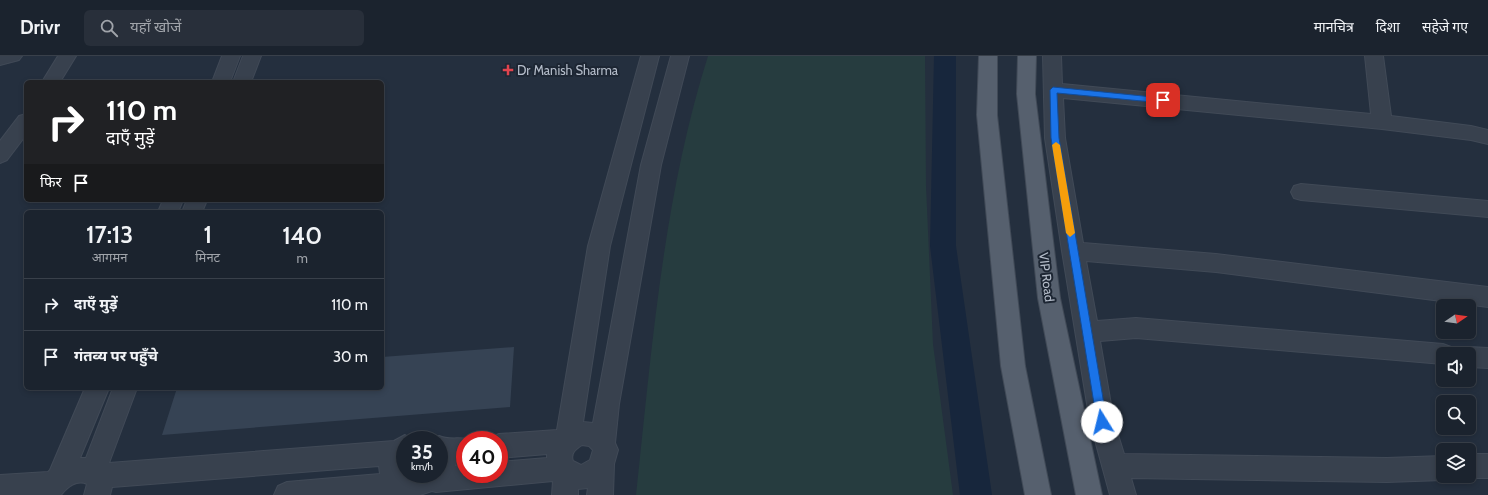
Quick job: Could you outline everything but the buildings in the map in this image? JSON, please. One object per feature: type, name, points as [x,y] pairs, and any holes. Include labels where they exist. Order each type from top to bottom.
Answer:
[{"type":"main road","points":[[988,56],[987,115],[1013,366],[1038,495]]},
{"type":"main road","name":"VIP Road","points":[[1027,56],[1026,94],[1049,298],[1089,495]]},
{"type":"street","points":[[0,59],[3,56]]},
{"type":"street","points":[[0,59],[13,56]]},
{"type":"street","points":[[52,80],[67,56]]},
{"type":"street","points":[[221,80],[231,56]]},
{"type":"street","points":[[243,80],[252,56]]},
{"type":"street","points":[[567,440],[599,246],[650,56]]},
{"type":"street","points":[[600,495],[607,404],[651,165],[680,56]]},
{"type":"street","points":[[1052,56],[1055,138],[1073,251],[1102,422],[1124,495]]},
{"type":"street","points":[[1374,56],[1382,122]]},
{"type":"street","points":[[1053,90],[1382,122],[1471,133],[1488,137]]},
{"type":"street","points":[[0,155],[24,124]]},
{"type":"street","points":[[1301,192],[1488,209]]},
{"type":"street","points":[[1073,251],[1216,263],[1488,297]]},
{"type":"street","points":[[1087,332],[1136,328],[1436,353]]},
{"type":"street","points":[[1476,357],[1488,358]]},
{"type":"street","points":[[53,485],[95,390]]},
{"type":"street","points":[[96,481],[124,390]]},
{"type":"street","points":[[565,479],[559,457],[560,451],[567,440],[574,435],[588,433],[594,434],[602,454]]},
{"type":"street","points":[[508,445],[567,440]]},
{"type":"street","points":[[96,481],[396,451]]},
{"type":"street","points":[[448,479],[508,474],[565,479],[582,477],[589,475],[602,454]]},
{"type":"street","points":[[396,460],[391,470],[392,478],[396,481]]},
{"type":"street","points":[[1115,466],[1387,470],[1436,468]]},
{"type":"street","points":[[1476,466],[1488,466]]},
{"type":"street","points":[[0,488],[53,485],[78,470],[86,469],[96,481]]},
{"type":"street","points":[[398,483],[406,490]]},
{"type":"street","points":[[287,495],[421,489],[431,483]]},
{"type":"green space","points":[[708,56],[925,56],[926,186],[933,344],[953,495],[636,495],[654,329],[670,219],[680,164]]},
{"type":"waterway","points":[[945,56],[943,246],[976,495]]},
{"type":"slow traffic","points":[[1056,145],[1070,233]]},
{"type":"place","name":"Dr Manish Sharma","points":[[508,70]]},
{"type":"route","points":[[1102,422],[1055,138],[1053,90],[1163,100]]}]
